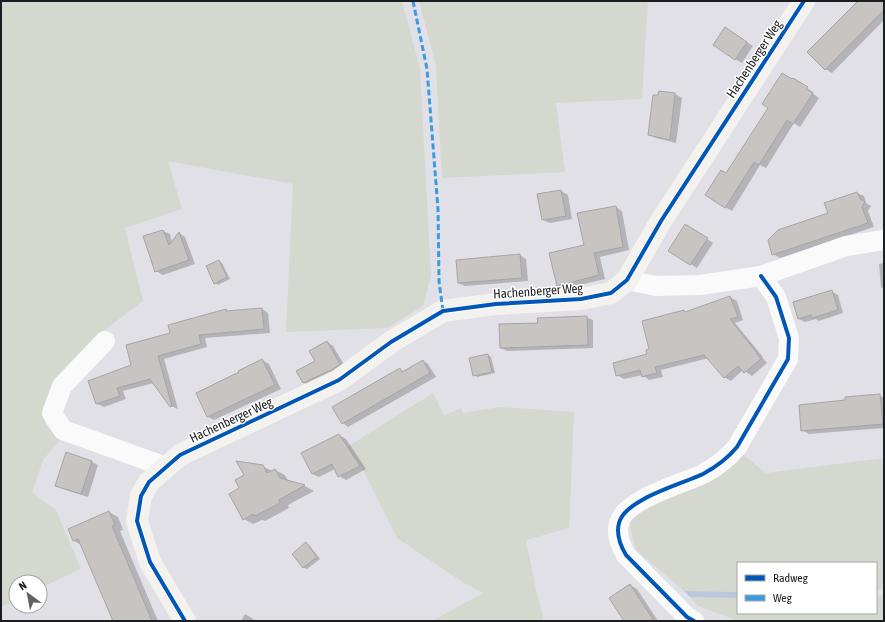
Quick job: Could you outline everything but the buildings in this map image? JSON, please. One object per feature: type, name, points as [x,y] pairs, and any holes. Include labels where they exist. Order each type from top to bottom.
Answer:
[{"type":"street","name":"Hachenberger Weg","points":[[185,621],[150,562],[137,521],[141,496],[149,482],[180,455],[339,380],[391,342],[443,311],[496,304],[581,299],[611,293],[627,280],[661,221],[804,1]]},
{"type":"street","points":[[627,280],[656,286],[700,285],[761,276],[846,246],[884,240]]},
{"type":"street","points":[[694,621],[687,617],[626,555],[620,544],[618,531],[619,522],[623,515],[638,502],[703,474],[728,458],[736,448],[788,359],[789,338],[776,297],[761,276]]},
{"type":"street","points":[[105,341],[62,386],[52,413],[64,430],[166,467]]},
{"type":"shaded area","points":[[1,1],[402,1],[420,69],[431,276],[423,306],[387,328],[286,332],[293,184],[168,161],[182,209],[125,228],[143,301],[99,334],[48,401],[45,424],[60,440],[43,460],[32,493],[56,510],[81,569],[48,584],[48,574],[8,574],[8,604],[1,607]]},
{"type":"shaded area","points":[[419,1],[648,1],[642,99],[556,103],[565,172],[442,178],[436,66]]},
{"type":"shaded area","points":[[433,393],[444,416],[461,408],[463,413],[500,407],[574,412],[569,528],[526,540],[544,621],[432,621],[483,593],[461,581],[397,538],[362,468],[347,447]]},
{"type":"shaded area","points":[[740,452],[766,473],[884,458],[884,589],[877,590],[877,562],[737,562],[737,592],[684,591],[637,551],[633,540],[630,521],[634,515]]},
{"type":"shaded area","points":[[884,595],[884,621],[738,621],[698,606],[690,597],[737,598],[737,614],[877,614],[877,596]]},
{"type":"water","points":[[684,591],[737,592],[737,598],[690,597]]},
{"type":"marked path","points":[[413,1],[427,69],[438,209],[439,281],[443,311]]},
{"type":"cycle path","points":[[185,621],[150,562],[137,521],[141,496],[149,482],[180,455],[339,380],[391,342],[443,311],[496,304],[581,299],[611,293],[627,280],[661,221],[804,1]]},
{"type":"cycle path","points":[[694,621],[687,617],[626,555],[619,539],[618,527],[623,514],[632,507],[655,493],[703,474],[717,466],[729,455],[737,447],[788,359],[789,338],[776,297],[761,276]]}]
